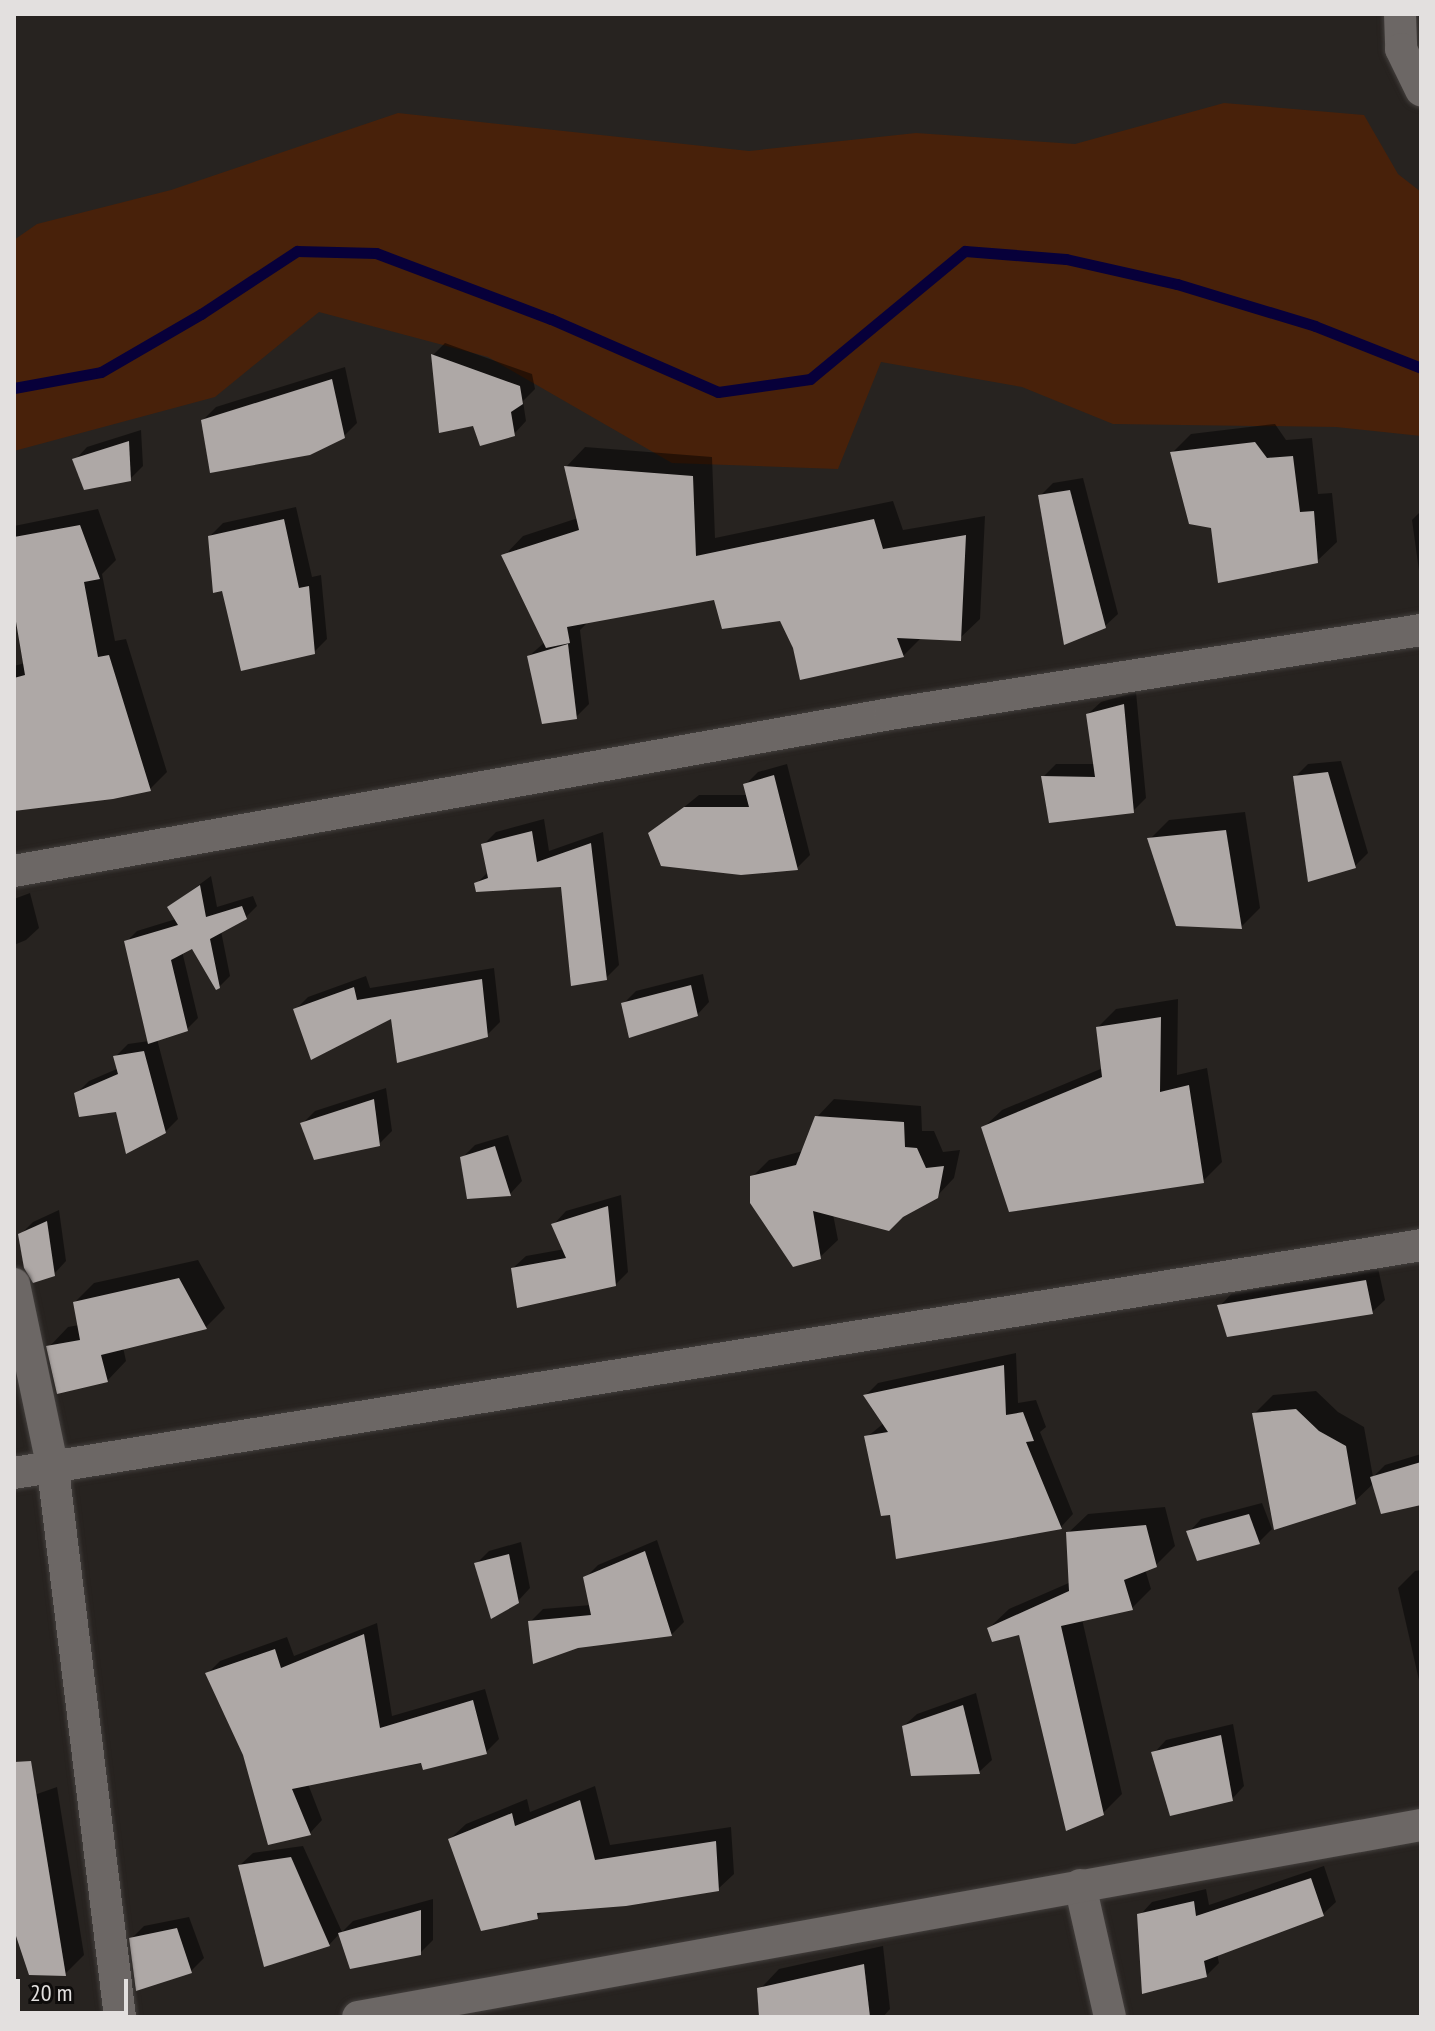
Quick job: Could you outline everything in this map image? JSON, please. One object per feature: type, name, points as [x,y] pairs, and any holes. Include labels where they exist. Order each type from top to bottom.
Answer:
[{"type":"street","points":[[1400,14],[1401,49],[1421,90]]},
{"type":"street","points":[[14,871],[890,714],[1421,630]]},
{"type":"street","points":[[14,1473],[1421,1245]]},
{"type":"street","points":[[14,1284],[53,1469],[120,2017]]},
{"type":"street","points":[[358,2017],[607,1975],[1080,1885],[1421,1825]]},
{"type":"street","points":[[1080,1885],[1110,2017]]},
{"type":"shaded area","points":[[1224,103],[1364,115],[1398,174],[1421,192],[1421,436],[1336,427],[1113,424],[1022,387],[881,362],[838,469],[672,463],[488,357],[319,312],[215,397],[14,451],[14,240],[37,224],[171,190],[398,113],[749,151],[916,133],[1075,144]]},
{"type":"building","points":[[431,354],[520,386],[523,404],[511,412],[515,436],[480,446],[473,426],[439,433]]},
{"type":"building","points":[[332,379],[345,438],[310,455],[210,473],[201,420]]},
{"type":"building","points":[[129,441],[131,481],[84,490],[72,459]]},
{"type":"building","points":[[1255,442],[1267,458],[1293,456],[1300,512],[1314,511],[1318,563],[1218,583],[1211,528],[1189,524],[1170,452]]},
{"type":"building","points":[[564,466],[693,476],[696,556],[874,519],[883,549],[966,535],[961,641],[897,638],[904,657],[800,680],[793,648],[780,621],[722,629],[714,600],[567,627],[570,643],[546,648],[501,555],[579,530]]},
{"type":"building","points":[[1070,490],[1106,628],[1064,645],[1038,495]]},
{"type":"building","points":[[284,519],[299,588],[309,586],[315,654],[241,671],[222,591],[213,593],[208,536]]},
{"type":"building","points":[[80,525],[100,579],[84,582],[98,657],[109,655],[151,791],[113,799],[14,811],[14,678],[25,675],[14,610],[14,537]]},
{"type":"building","points":[[568,644],[577,719],[542,724],[527,656]]},
{"type":"building","points":[[1124,704],[1134,813],[1049,823],[1041,776],[1095,777],[1086,714]]},
{"type":"building","points":[[1328,772],[1356,868],[1308,882],[1293,776]]},
{"type":"building","points":[[774,775],[798,870],[741,875],[661,866],[648,833],[684,807],[749,807],[743,784]]},
{"type":"building","points":[[1226,830],[1242,929],[1176,926],[1147,838]]},
{"type":"building","points":[[532,831],[537,862],[591,843],[607,980],[571,986],[561,887],[476,892],[474,883],[488,878],[481,844]]},
{"type":"building","points":[[200,885],[206,917],[242,906],[247,919],[210,939],[220,988],[216,990],[192,949],[171,960],[188,1031],[148,1044],[124,941],[178,925],[167,907]]},
{"type":"building","points":[[482,979],[488,1037],[397,1063],[391,1019],[311,1060],[293,1009],[354,987],[357,1000]]},
{"type":"building","points":[[691,985],[698,1016],[629,1038],[621,1003]]},
{"type":"building","points":[[1161,1017],[1160,1092],[1189,1085],[1204,1183],[1009,1212],[981,1127],[1102,1077],[1096,1027]]},
{"type":"building","points":[[144,1051],[166,1133],[126,1154],[116,1112],[79,1117],[74,1093],[118,1074],[113,1056]]},
{"type":"building","points":[[374,1099],[380,1146],[314,1160],[300,1123]]},
{"type":"building","points":[[815,1116],[904,1122],[905,1147],[917,1148],[926,1168],[944,1166],[938,1198],[903,1217],[889,1231],[813,1211],[821,1259],[793,1267],[750,1203],[750,1176],[796,1165]]},
{"type":"building","points":[[495,1146],[511,1196],[467,1199],[460,1157]]},
{"type":"building","points":[[608,1206],[616,1286],[517,1308],[511,1268],[566,1258],[551,1224]]},
{"type":"building","points":[[47,1221],[55,1276],[33,1283],[24,1268],[18,1234]]},
{"type":"building","points":[[179,1278],[207,1329],[101,1355],[108,1382],[57,1394],[46,1346],[80,1340],[73,1302]]},
{"type":"building","points":[[1366,1280],[1373,1314],[1227,1337],[1217,1305]]},
{"type":"building","points":[[1004,1365],[1006,1415],[1023,1412],[1034,1441],[1026,1442],[1062,1529],[896,1559],[890,1515],[881,1516],[864,1436],[888,1432],[863,1395]]},
{"type":"building","points":[[1296,1409],[1319,1431],[1346,1446],[1356,1504],[1274,1530],[1252,1413]]},
{"type":"building","points":[[1421,1462],[1421,1505],[1381,1514],[1370,1477]]},
{"type":"building","points":[[1249,1514],[1260,1544],[1197,1561],[1186,1531]]},
{"type":"building","points":[[1146,1525],[1157,1567],[1124,1580],[1133,1610],[1061,1626],[1104,1815],[1066,1831],[1019,1635],[992,1642],[987,1628],[1069,1591],[1066,1532]]},
{"type":"building","points":[[645,1551],[672,1636],[578,1648],[533,1664],[528,1621],[591,1615],[583,1577]]},
{"type":"building","points":[[509,1554],[519,1603],[491,1619],[474,1563]]},
{"type":"building","points":[[364,1634],[380,1728],[473,1700],[487,1754],[423,1770],[421,1763],[292,1789],[311,1835],[268,1845],[243,1755],[205,1673],[275,1649],[281,1668]]},
{"type":"building","points":[[963,1705],[980,1774],[911,1776],[902,1726]]},
{"type":"building","points":[[1221,1735],[1233,1801],[1170,1816],[1151,1752]]},
{"type":"building","points":[[31,1761],[66,1976],[29,1975],[14,1930],[14,1762]]},
{"type":"building","points":[[580,1800],[595,1860],[716,1841],[719,1891],[626,1906],[537,1913],[538,1919],[481,1931],[448,1839],[512,1813],[515,1826]]},
{"type":"building","points":[[291,1857],[330,1946],[264,1967],[238,1865]]},
{"type":"building","points":[[1311,1878],[1324,1916],[1204,1961],[1207,1977],[1142,1994],[1137,1914],[1194,1901],[1196,1916]]},
{"type":"building","points":[[421,1910],[421,1955],[350,1969],[338,1933]]},
{"type":"building","points":[[177,1928],[192,1973],[136,1991],[129,1938]]},
{"type":"building","points":[[864,1964],[870,2017],[759,2017],[757,1988]]},
{"type":"waterway","points":[[14,388],[101,372],[201,314],[297,251],[376,253],[551,319],[718,392],[810,379],[965,251],[1066,259],[1177,284],[1315,326],[1421,368]]}]
